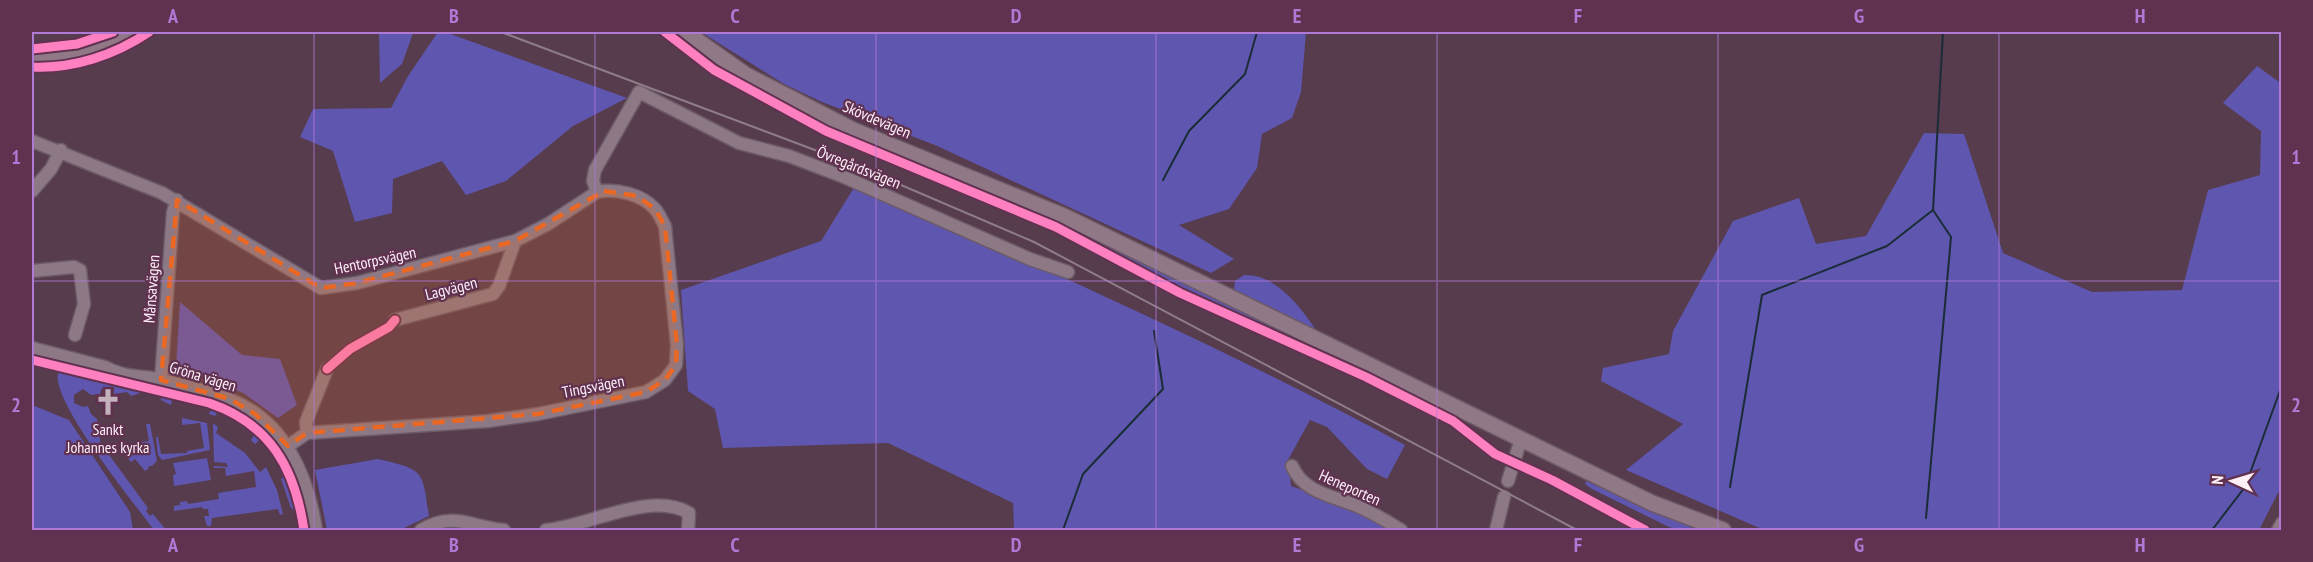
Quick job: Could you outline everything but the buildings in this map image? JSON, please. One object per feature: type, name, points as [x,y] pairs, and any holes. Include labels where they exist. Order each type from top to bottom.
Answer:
[{"type":"main road","points":[[32,57],[69,55],[108,44],[129,32]]},
{"type":"main road","name":"Skövdevägen","points":[[685,32],[746,75],[843,125],[1066,217],[1652,503],[1723,531]]},
{"type":"street","name":"Övregårdsvägen","points":[[597,192],[593,181],[595,170],[639,92],[739,143],[789,156],[844,177],[1030,259],[1068,272]]},
{"type":"street","name":"Hentorpsvägen","points":[[32,141],[61,150],[177,201],[321,288],[357,283],[515,241],[548,224],[597,192]]},
{"type":"street","points":[[32,191],[51,169],[61,150]]},
{"type":"street","name":"Tingsvägen","points":[[307,433],[488,421],[538,414],[646,392],[665,380],[676,365],[677,345],[665,226],[655,209],[637,196],[618,192],[597,192]]},
{"type":"street","name":"Månsavägen","points":[[161,380],[173,212],[177,201]]},
{"type":"street","name":"Lagvägen","points":[[395,320],[493,294],[499,286],[515,241]]},
{"type":"street","points":[[32,271],[74,267],[80,270],[84,304],[75,335]]},
{"type":"street","name":"Gröna vägen","points":[[32,348],[131,376],[161,380],[230,399],[263,421],[288,446],[301,468],[308,489],[316,531]]},
{"type":"street","points":[[288,446],[307,433],[306,422],[327,369]]},
{"type":"street","points":[[1508,481],[1521,439]]},
{"type":"street","name":"Heneporten","points":[[1292,466],[1301,481],[1310,487],[1356,506],[1401,531]]},
{"type":"street","points":[[1496,531],[1504,496]]},
{"type":"street","points":[[546,531],[650,506],[670,507],[689,513],[688,531]]},
{"type":"street","points":[[421,531],[447,520],[466,521],[504,531]]},
{"type":"street","points":[[2278,531],[2282,523]]},
{"type":"highlighted area","points":[[604,191],[637,196],[655,209],[665,226],[677,345],[676,365],[665,380],[646,392],[538,414],[307,433],[288,446],[255,414],[230,399],[161,380],[177,200],[321,288],[357,283],[515,241]]},
{"type":"shaded area","points":[[379,32],[413,33],[402,64],[380,83]]},
{"type":"shaded area","points":[[438,32],[445,32],[627,98],[573,126],[506,181],[466,195],[442,161],[393,179],[392,213],[355,222],[333,151],[300,137],[313,109],[391,108],[408,76]]},
{"type":"shaded area","points":[[668,32],[672,32],[715,64],[761,92],[808,116],[1057,221],[1457,416],[1455,420],[1305,345],[1183,292],[1059,226],[828,130],[706,63]]},
{"type":"shaded area","points":[[701,32],[1306,32],[1301,92],[1292,118],[1262,134],[1257,168],[1229,209],[1179,225],[1234,259],[1211,273],[935,145],[822,102],[784,84]]},
{"type":"shaded area","points":[[2257,66],[2282,84],[2282,490],[2279,491],[2259,530],[1764,530],[1626,470],[1683,424],[1601,381],[1603,368],[1669,354],[1673,331],[1733,221],[1799,198],[1816,244],[1866,236],[1924,133],[1964,134],[2003,253],[2092,292],[2182,290],[2208,190],[2260,175],[2261,131],[2223,103]]},
{"type":"shaded area","points":[[855,186],[1202,342],[1405,445],[1387,479],[1367,469],[1327,427],[1310,420],[1288,460],[1291,486],[1354,509],[1389,530],[1014,530],[1013,503],[888,443],[723,448],[715,409],[688,391],[681,290],[821,241]]},
{"type":"shaded area","points":[[1244,275],[1266,280],[1285,292],[1308,318],[1314,327],[1313,330],[1237,293],[1234,288],[1235,281]]},
{"type":"shaded area","points":[[180,302],[242,355],[280,359],[297,405],[278,418],[243,393],[176,366]]},
{"type":"shaded area","points":[[62,370],[147,391],[131,396],[127,392],[114,394],[114,387],[101,389],[100,394],[91,395],[83,389],[74,395],[74,403],[83,407],[88,406],[91,414],[97,419],[101,448],[104,448],[148,508],[146,511],[150,516],[153,514],[166,530],[154,530],[80,429],[60,388],[58,374]]},
{"type":"shaded area","points":[[161,393],[213,408],[252,428],[267,443],[280,461],[286,475],[260,439],[255,444],[251,440],[255,434],[218,411],[215,416],[209,414],[211,408],[172,400],[171,405],[161,400]]},
{"type":"shaded area","points":[[32,405],[69,420],[130,512],[133,530],[32,530]]},
{"type":"shaded area","points":[[182,418],[207,423],[210,450],[162,460],[158,455],[156,437],[158,437],[161,454],[187,453],[187,451],[204,448],[200,423],[182,425]]},
{"type":"shaded area","points":[[213,423],[218,427],[216,433],[245,453],[260,472],[266,467],[277,490],[283,514],[280,515],[278,509],[212,518],[211,526],[207,526],[204,516],[209,516],[208,509],[202,507],[174,511],[174,506],[180,505],[180,502],[187,501],[188,504],[219,499],[218,493],[256,487],[254,471],[226,476],[225,468],[214,468],[214,466],[228,467],[226,463],[214,462]]},
{"type":"shaded area","points":[[146,424],[150,424],[157,461],[152,466],[148,466],[149,468],[145,471],[135,459],[131,462],[121,450],[121,445],[149,441]]},
{"type":"shaded area","points":[[207,458],[211,480],[174,486],[173,475],[176,474],[173,463]]},
{"type":"shaded area","points":[[378,459],[405,466],[418,474],[425,489],[429,516],[400,530],[327,530],[315,470]]},
{"type":"shaded area","points":[[287,476],[298,513],[291,508],[281,479]]},
{"type":"shaded area","points":[[1586,481],[1693,528],[1693,530],[1677,530],[1667,526],[1592,489],[1585,484]]},
{"type":"waterway","points":[[1163,180],[1189,131],[1245,74],[1257,32]]},
{"type":"waterway","points":[[1926,518],[1951,237],[1933,210],[1943,32]]},
{"type":"waterway","points":[[2282,180],[2282,261]]},
{"type":"waterway","points":[[1730,487],[1762,295],[1887,246],[1933,210]]},
{"type":"waterway","points":[[1063,530],[1083,474],[1163,389],[1154,331]]},
{"type":"waterway","points":[[2212,530],[2245,487],[2282,385]]},
{"type":"railway","points":[[501,32],[852,164],[1034,242],[1577,530]]},
{"type":"cycle path","points":[[32,49],[77,44],[113,32]]},
{"type":"cycle path","points":[[32,67],[63,66],[93,59],[108,54],[149,32]]},
{"type":"cycle path","points":[[665,32],[714,70],[826,131],[1056,227],[1180,293],[1366,377],[1453,421],[1495,454],[1552,480],[1645,530]]},
{"type":"cycle path","points":[[327,369],[350,349],[389,327],[395,320]]},
{"type":"cycle path","points":[[32,360],[209,403],[249,423],[264,436],[286,469],[294,487],[304,530]]},
{"type":"place","name":"Sankt Johannes kyrka","points":[[108,402]]}]
